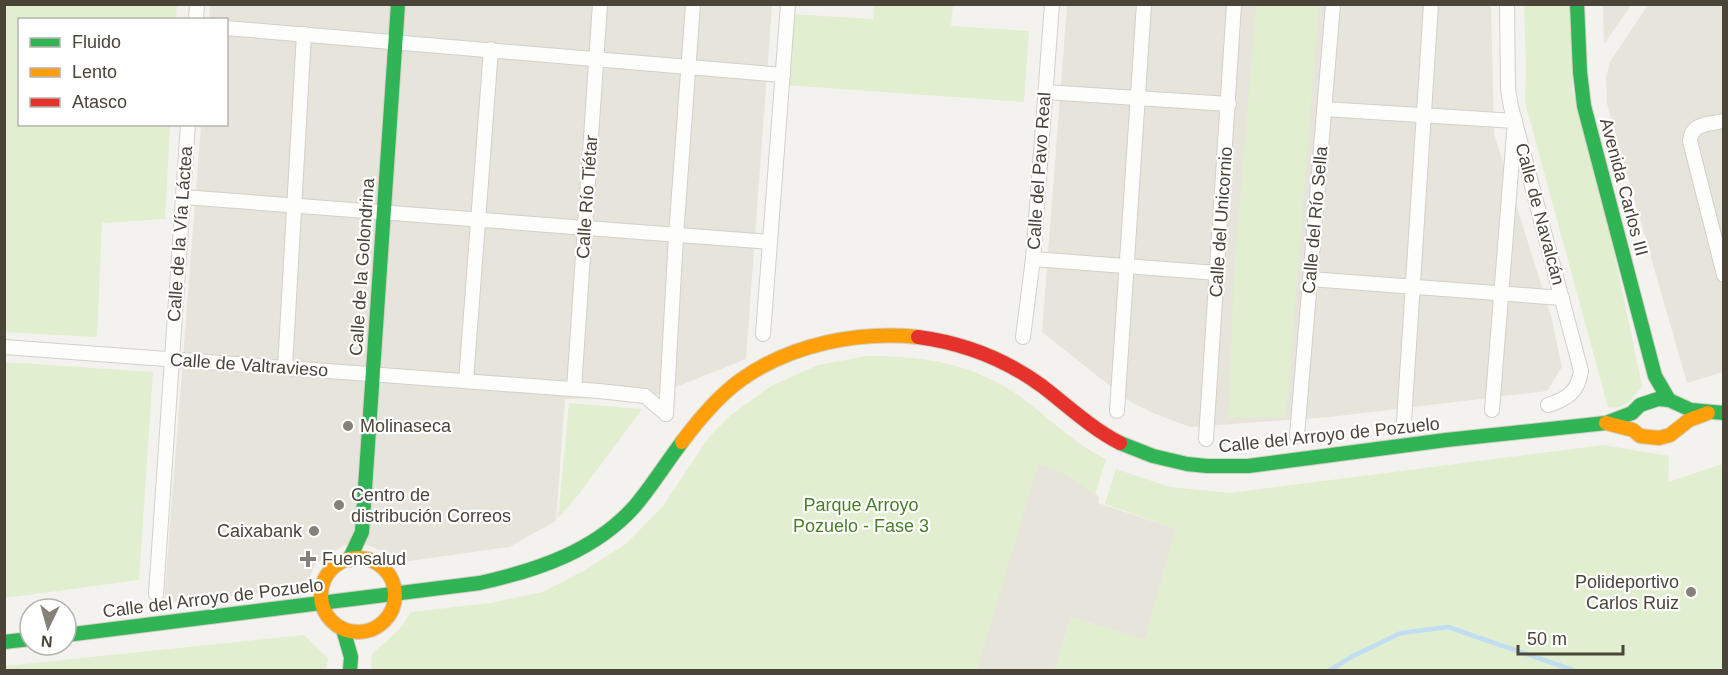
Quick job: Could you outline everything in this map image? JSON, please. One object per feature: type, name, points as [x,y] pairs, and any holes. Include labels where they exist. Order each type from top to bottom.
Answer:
[{"type":"main road","name":"Calle de la Golondrina","points":[[349,560],[362,532],[398,4]]},
{"type":"main road","name":"Avenida Carlos III","points":[[1577,4],[1584,106],[1655,376],[1675,404]]},
{"type":"main road","name":"Calle del Arroyo de Pozuelo","points":[[78,632],[480,583],[516,575],[556,562],[579,551],[620,522],[649,489],[695,423],[717,398],[737,382],[754,371],[798,350],[879,335],[935,340],[989,356],[1013,367],[1036,382],[1102,433],[1151,455],[1188,464],[1246,465],[1606,423]]},
{"type":"main road","points":[[1646,402],[1653,389],[1655,376]]},
{"type":"main road","points":[[1606,423],[1632,413],[1646,402],[1658,399],[1708,413],[1724,413]]},
{"type":"main road","points":[[1675,404],[1684,414],[1682,424]]},
{"type":"main road","points":[[1632,413],[1630,426],[1633,430],[1640,436],[1659,438],[1670,435],[1682,424],[1708,413]]},
{"type":"main road","points":[[1606,423],[1633,430]]},
{"type":"main road","name":"Calle de la Golondrina","points":[[362,532],[372,561]]},
{"type":"main road","points":[[349,560],[372,561],[388,574],[395,593],[388,617],[368,631],[355,632],[343,629],[329,618],[322,602],[322,588],[328,574],[341,563],[349,560]]},
{"type":"main road","points":[[343,629],[351,664]]},
{"type":"main road","points":[[351,664],[368,631]]},
{"type":"street","name":"Calle Río Tiétar","points":[[574,389],[600,4]]},
{"type":"street","points":[[676,236],[693,4]]},
{"type":"street","points":[[763,334],[788,4]]},
{"type":"street","name":"Calle del Pavo Real","points":[[1023,338],[1033,259],[1052,4]]},
{"type":"street","points":[[1118,411],[1144,4]]},
{"type":"street","name":"Calle del Unicornio","points":[[1206,439],[1234,4]]},
{"type":"street","name":"Calle del Río Sella","points":[[1297,436],[1333,4]]},
{"type":"street","points":[[1404,422],[1431,4]]},
{"type":"street","name":"Calle de Navalcán","points":[[1507,4],[1508,89],[1581,371],[1580,381],[1575,391],[1558,402],[1548,405]]},
{"type":"street","points":[[228,28],[783,75]]},
{"type":"street","points":[[285,368],[304,34]]},
{"type":"street","points":[[466,381],[491,49]]},
{"type":"street","points":[[1045,92],[1229,104]]},
{"type":"street","points":[[1324,109],[1515,121],[1492,410]]},
{"type":"street","points":[[1724,121],[1696,127],[1690,134],[1724,275]]},
{"type":"street","name":"Calle de la Vía Láctea","points":[[156,594],[188,126]]},
{"type":"street","points":[[183,197],[770,242]]},
{"type":"street","name":"Calle de Valtravieso","points":[[4,346],[645,396],[666,414],[676,236]]},
{"type":"street","points":[[1033,259],[1217,273]]},
{"type":"street","points":[[1310,279],[1562,298]]},
{"type":"shaded area","points":[[210,5],[772,5],[746,359],[651,397],[565,399],[556,521],[509,547],[395,563],[382,551],[367,545],[344,545],[315,564],[305,589],[164,603],[201,126],[228,126],[228,18],[209,18]]},
{"type":"shaded area","points":[[1067,5],[1491,5],[1494,134],[1551,316],[1562,367],[1547,391],[1330,417],[1190,427],[1129,401],[1042,332]]},
{"type":"shaded area","points":[[1603,5],[1631,5],[1604,44]]},
{"type":"shaded area","points":[[1648,5],[1723,5],[1723,372],[1687,383],[1607,104],[1606,77],[1610,62]]},
{"type":"shaded area","points":[[1038,463],[1071,477],[1099,497],[1098,503],[1176,529],[1145,640],[1071,617],[1055,670],[976,670]]},
{"type":"green space","points":[[4,5],[177,5],[176,18],[18,18],[18,126],[170,126],[165,219],[102,223],[97,337],[5,332]]},
{"type":"green space","points":[[874,5],[953,5],[951,26],[1029,31],[1024,102],[785,85],[790,14],[873,19]]},
{"type":"green space","points":[[1256,5],[1319,5],[1286,417],[1228,418],[1234,272]]},
{"type":"green space","points":[[1524,5],[1569,5],[1573,92],[1605,209],[1642,386],[1628,402],[1619,407],[1608,407],[1525,102]]},
{"type":"green space","name":"Parque Arroyo Pozuelo - Fase 3","points":[[867,356],[924,359],[977,373],[1012,391],[1080,444],[1106,459],[1095,495],[1068,476],[1038,464],[977,670],[371,670],[372,654],[399,630],[411,612],[490,603],[543,592],[585,570],[627,543],[663,506],[709,437],[731,415],[771,386],[818,365]]},
{"type":"green space","points":[[4,362],[153,372],[139,580],[5,598]]},
{"type":"green space","points":[[569,403],[642,409],[579,494],[558,518]]},
{"type":"green space","points":[[1603,445],[1669,456],[1668,482],[1723,464],[1723,670],[1055,670],[1071,617],[1145,640],[1176,529],[1105,504],[1116,469],[1170,487],[1230,493]]},
{"type":"green space","points":[[304,635],[328,658],[326,670],[5,670],[5,666]]},
{"type":"waterway","points":[[1330,670],[1401,633],[1448,627],[1573,670]]},
{"type":"traffic: fast","points":[[349,560],[362,532],[398,4]]},
{"type":"traffic: fast","points":[[1577,4],[1584,106],[1655,376],[1669,400]]},
{"type":"traffic: fast","points":[[1120,443],[1153,456],[1187,464],[1248,466],[1446,440],[1606,423],[1632,413],[1640,405],[1658,399],[1669,400],[1691,410],[1724,413]]},
{"type":"traffic: fast","points":[[78,633],[480,583],[523,572],[584,547],[619,522],[635,506],[682,442]]},
{"type":"traffic: fast","points":[[343,629],[351,657],[350,670]]},
{"type":"traffic: fast","points":[[4,642],[18,640]]},
{"type":"traffic: slow","points":[[682,442],[709,408],[733,386],[761,367],[782,357],[849,338],[918,337]]},
{"type":"traffic: slow","points":[[1606,423],[1633,430],[1640,436],[1659,438],[1670,435],[1689,420],[1708,413]]},
{"type":"traffic: slow","points":[[358,558],[372,561],[384,569],[392,581],[395,595],[392,609],[384,621],[372,629],[358,632],[344,629],[332,621],[324,609],[321,595],[324,581],[332,569],[344,561],[358,558]]},
{"type":"traffic: jam","points":[[918,337],[951,343],[998,360],[1028,376],[1099,431],[1120,443]]},
{"type":"place","name":"Molinaseca","points":[[348,426]]},
{"type":"place","name":"Centro de distribución Correos","points":[[339,505]]},
{"type":"place","name":"Caixabank","points":[[314,531]]},
{"type":"place","name":"Fuensalud","points":[[308,559]]},
{"type":"place","name":"Polideportivo Carlos Ruiz","points":[[1691,592]]}]
